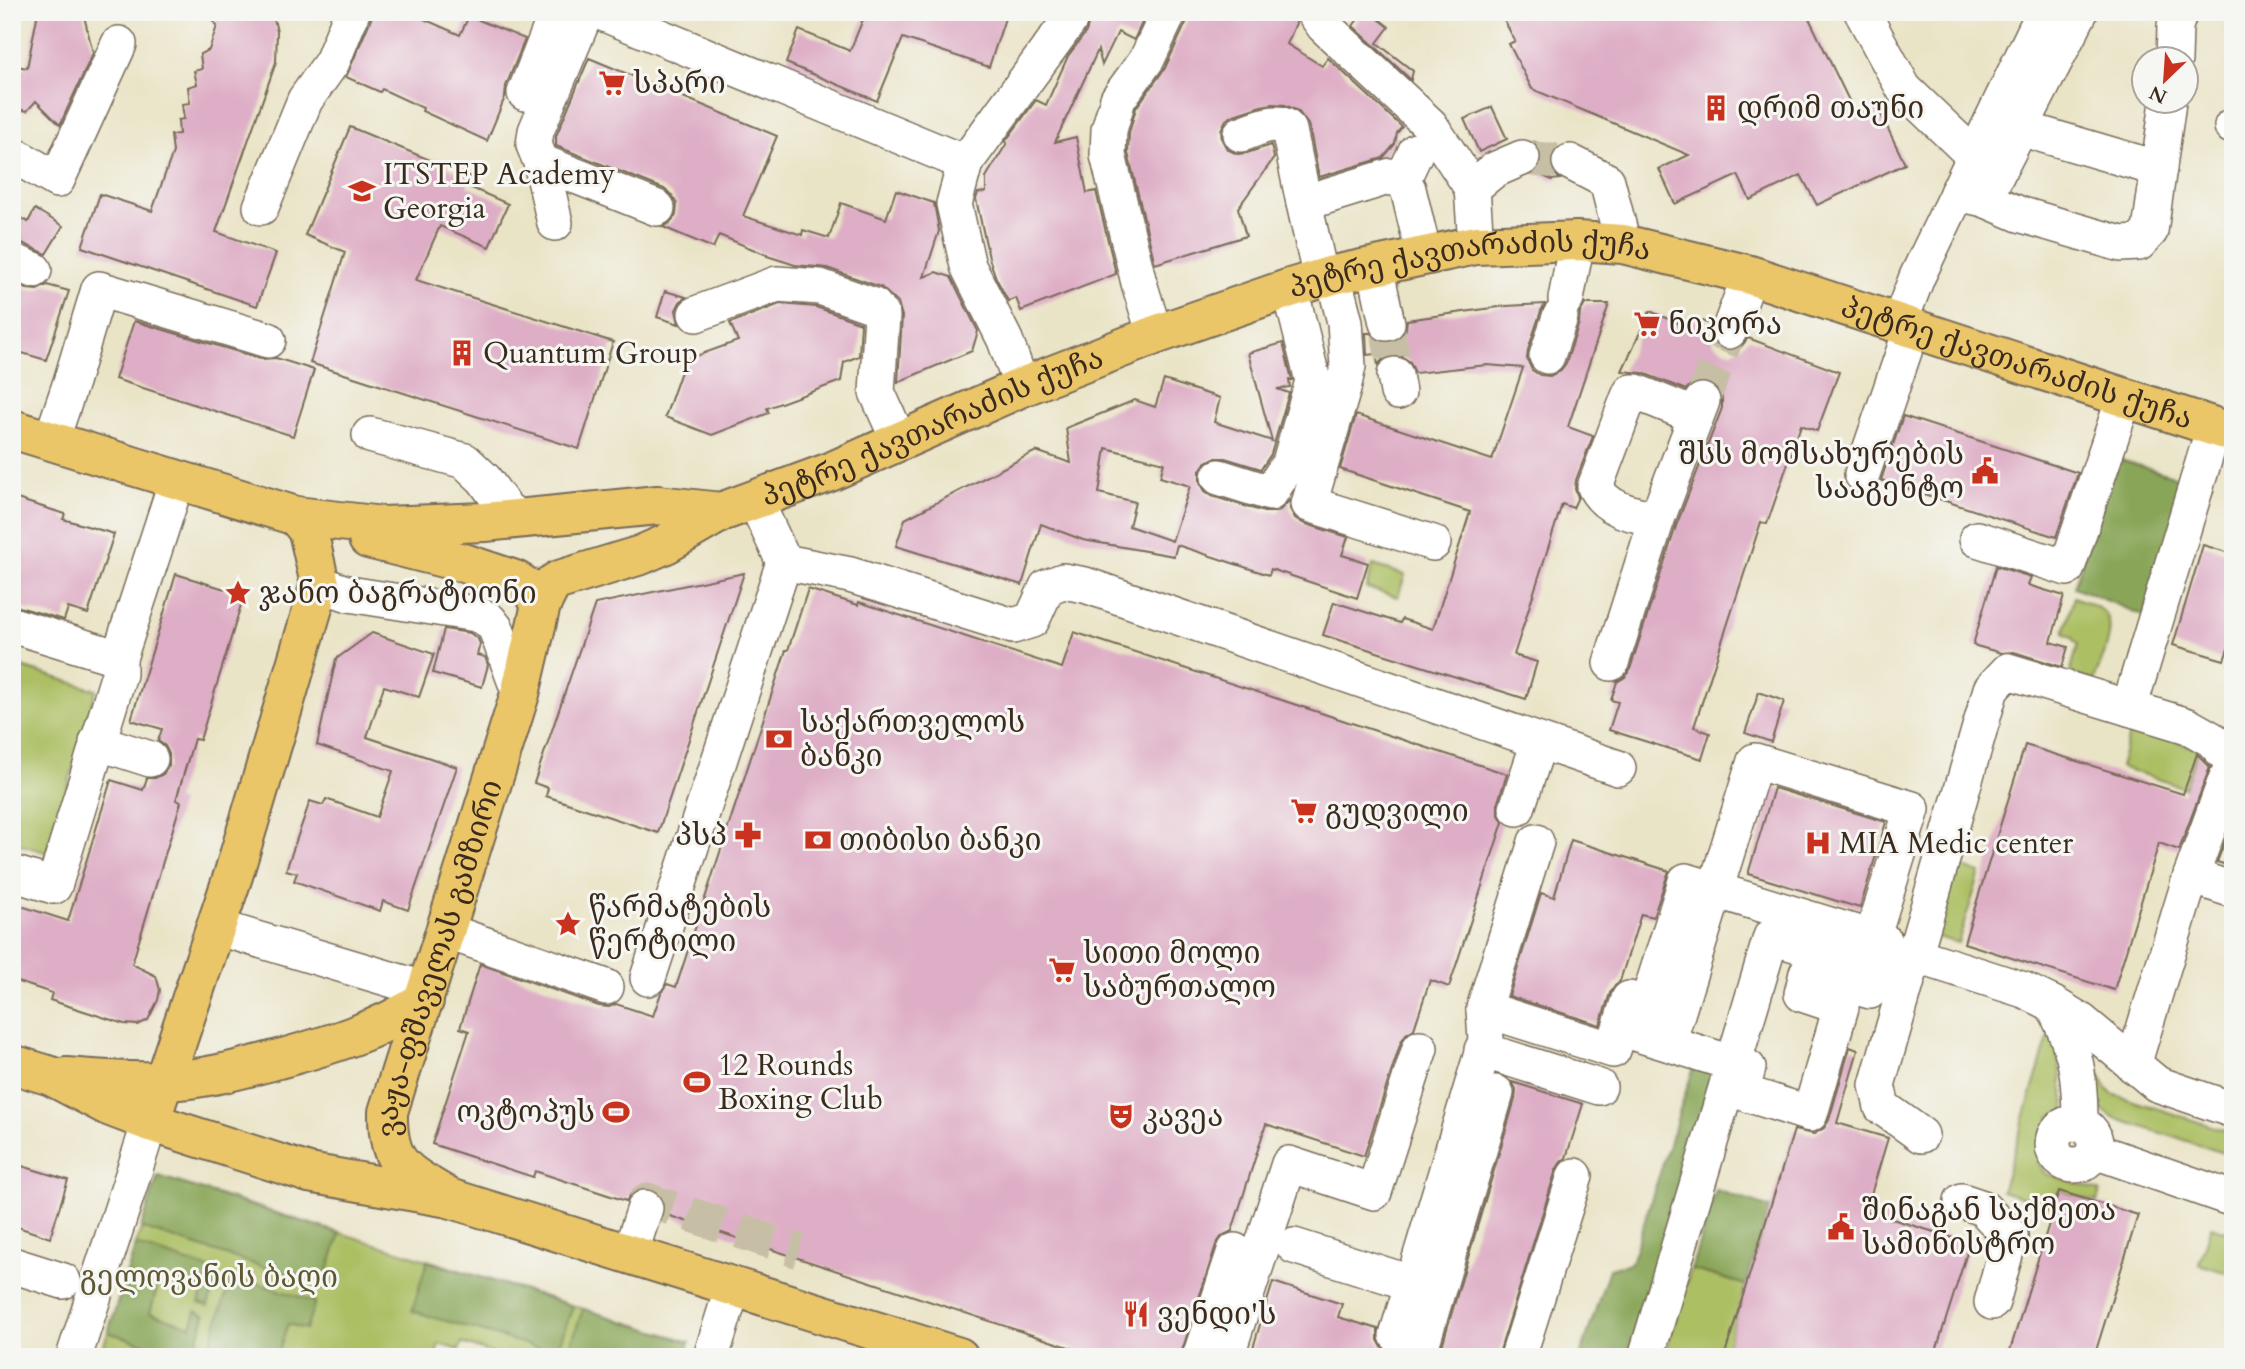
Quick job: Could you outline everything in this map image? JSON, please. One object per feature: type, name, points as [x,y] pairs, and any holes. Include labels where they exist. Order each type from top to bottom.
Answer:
[{"type":"main road","name":"პეტრე ქავთარაძის ქუჩა","points":[[520,694],[541,605],[555,582],[641,555],[738,506],[830,472],[1022,387],[1155,335],[1315,281],[1476,245],[1577,241],[1623,244],[1750,275],[2224,430]]},
{"type":"main road","points":[[12,429],[364,538],[467,564],[515,580],[533,591],[541,605]]},
{"type":"main road","name":"პეტრე ქავთარაძის ქუჩა","points":[[296,516],[383,526],[485,522],[658,505],[738,506]]},
{"type":"main road","points":[[150,1122],[216,927],[320,584],[308,531],[296,516]]},
{"type":"main road","name":"ვაჟა-ფშაველას გამზირი","points":[[449,1198],[411,1175],[395,1158],[387,1136],[388,1112],[520,694]]},
{"type":"main road","points":[[51,1076],[116,1081],[166,1081],[251,1067],[379,1026],[401,1017],[426,996]]},
{"type":"main road","name":"ვაჟა-ფშაველას გამზირი","points":[[12,1064],[51,1076],[108,1106],[150,1122],[309,1173],[449,1198],[959,1357]]},
{"type":"street","points":[[261,207],[304,100],[332,62],[352,12]]},
{"type":"street","points":[[525,93],[557,12]]},
{"type":"street","points":[[555,223],[541,162],[534,145],[536,131],[586,12]]},
{"type":"street","points":[[600,12],[662,24],[964,163]]},
{"type":"street","points":[[1155,335],[1139,283],[1108,155],[1109,130],[1118,99],[1147,59],[1169,12]]},
{"type":"street","points":[[1314,12],[1324,26],[1430,125],[1472,188],[1476,245]]},
{"type":"street","points":[[1862,12],[1904,89],[1974,156]]},
{"type":"street","points":[[1970,196],[1974,156],[2044,12]]},
{"type":"street","points":[[1863,474],[1917,277],[1970,196],[2020,128],[2080,12]]},
{"type":"street","points":[[2174,46],[2175,26],[2180,12]]},
{"type":"street","points":[[1022,387],[1004,340],[968,266],[954,204],[964,163],[1069,20]]},
{"type":"street","points":[[12,154],[57,180],[119,44]]},
{"type":"street","points":[[1970,196],[2019,214],[2121,244],[2139,243],[2150,230],[2166,116]]},
{"type":"street","points":[[1219,477],[1270,493],[1290,463],[1313,381],[1315,281],[1304,204],[1289,130],[1279,123],[1241,134]]},
{"type":"street","points":[[2020,128],[2159,169]]},
{"type":"street","points":[[1472,188],[1494,170],[1522,158]]},
{"type":"street","points":[[541,162],[657,208]]},
{"type":"street","points":[[1570,162],[1606,181],[1623,244]]},
{"type":"street","points":[[1304,204],[1391,176],[1409,166],[1408,189],[1424,256]]},
{"type":"street","points":[[1547,356],[1563,308],[1577,241]]},
{"type":"street","points":[[1376,266],[1387,323]]},
{"type":"street","points":[[1729,331],[1750,275]]},
{"type":"street","points":[[1315,281],[1345,322],[1348,366],[1308,504],[1433,543]]},
{"type":"street","points":[[696,314],[777,284],[820,287],[874,306],[882,316],[877,392],[899,441]]},
{"type":"street","points":[[51,441],[99,289],[268,340]]},
{"type":"street","points":[[1611,663],[1657,519],[1699,409],[1631,392],[1595,487],[1601,498],[1616,508],[1657,519]]},
{"type":"street","points":[[1977,539],[2067,568],[2124,398]]},
{"type":"street","points":[[2129,708],[2224,430]]},
{"type":"street","points":[[370,435],[465,461],[484,479],[505,508],[518,518]]},
{"type":"street","points":[[12,873],[54,886],[119,674],[119,658],[177,480]]},
{"type":"street","points":[[738,506],[784,562],[849,575],[1013,626],[1031,620],[1047,587],[1063,581],[1085,585],[1618,768]]},
{"type":"street","points":[[648,978],[784,562]]},
{"type":"street","points":[[320,584],[349,594],[475,614],[489,620],[496,629],[520,694]]},
{"type":"street","points":[[12,625],[119,658]]},
{"type":"street","points":[[1921,1135],[1882,1107],[1877,1084],[1991,689],[2008,671],[2188,726],[2211,738],[2233,762]]},
{"type":"street","points":[[97,742],[150,759]]},
{"type":"street","points":[[1517,808],[1539,742]]},
{"type":"street","points":[[1646,1357],[1735,1063],[1771,937],[1864,964],[1871,939],[1912,809],[1755,761],[1668,1043],[1735,1063],[1748,1068],[1741,1092],[1810,1114],[1841,1007],[1802,994],[1807,973],[1870,991],[1885,943],[1871,939],[1715,891]]},
{"type":"street","points":[[2133,1065],[2191,876],[2221,835],[2227,777],[2233,773]]},
{"type":"street","points":[[1496,1093],[1409,1339],[1411,1283],[1486,1040],[1484,1009],[1536,842]]},
{"type":"street","points":[[2191,876],[2233,890]]},
{"type":"street","points":[[216,927],[426,996]]},
{"type":"street","points":[[1484,1009],[1613,1050],[1651,929]]},
{"type":"street","points":[[446,931],[606,987]]},
{"type":"street","points":[[1915,955],[2024,990],[2053,1004],[2081,1021],[2158,1084],[2233,1110]]},
{"type":"street","points":[[2053,1004],[2069,1037],[2077,1063],[2087,1137],[2233,1199]]},
{"type":"street","points":[[1226,1357],[1289,1164],[1374,1192],[1420,1048]]},
{"type":"street","points":[[1482,1050],[1600,1087]]},
{"type":"street","points":[[74,1357],[150,1122]]},
{"type":"street","points":[[1200,1357],[1263,1168]]},
{"type":"street","points":[[1518,1357],[1575,1176]]},
{"type":"street","points":[[1962,1201],[1983,1208],[2010,1236],[1992,1302]]},
{"type":"street","points":[[630,1254],[645,1208]]},
{"type":"street","points":[[1294,1246],[1411,1283]]},
{"type":"street","points":[[12,1265],[63,1281]]},
{"type":"street","points":[[711,1357],[733,1286]]},
{"type":"green space","points":[[2121,460],[2186,480],[2144,616],[2074,587],[2115,464]]},
{"type":"green space","points":[[1373,565],[1405,575],[1398,597],[1366,588]]},
{"type":"green space","points":[[2074,597],[2100,609],[2109,623],[2108,643],[2094,681],[2070,673],[2078,645],[2072,637],[2064,633]]},
{"type":"green space","points":[[2233,640],[2233,685],[2223,672]]},
{"type":"green space","points":[[12,664],[96,690],[48,853],[12,842]]},
{"type":"green space","points":[[2137,727],[2198,749],[2185,788],[2120,767],[2130,731]]},
{"type":"green space","points":[[1949,862],[1980,873],[1958,943],[1927,934]]},
{"type":"green space","points":[[2035,1013],[2053,1023],[2066,1112],[2051,1116],[2039,1163],[2044,1173],[2100,1191],[2097,1202],[2059,1191],[2054,1207],[2002,1191],[2051,1028],[2034,1017]]},
{"type":"green space","points":[[2091,1053],[2106,1088],[2112,1094],[2233,1133],[2233,1156],[2114,1118],[2098,1107]]},
{"type":"green space","points":[[1696,1060],[1714,1066],[1630,1357],[1580,1357],[1609,1269],[1631,1263]]},
{"type":"green space","name":"გელოვანის ბაღი","points":[[158,1176],[690,1342],[685,1357],[497,1357],[462,1343],[459,1350],[439,1344],[435,1357],[100,1357]]},
{"type":"green space","points":[[158,1176],[340,1234],[323,1286],[141,1228]]},
{"type":"green space","points":[[1716,1190],[1770,1208],[1746,1285],[1691,1269]]},
{"type":"green space","points":[[2211,1226],[2233,1233],[2233,1275],[2199,1264]]},
{"type":"green space","points":[[136,1245],[219,1272],[208,1306],[199,1303],[203,1289],[161,1276],[150,1313],[191,1326],[196,1311],[205,1315],[192,1357],[108,1332]]},
{"type":"green space","points":[[427,1261],[573,1306],[556,1353],[412,1311]]},
{"type":"green space","points":[[1691,1269],[1746,1285],[1724,1357],[1664,1357]]},
{"type":"green space","points":[[232,1275],[315,1302],[306,1329],[288,1324],[277,1357],[206,1357]]},
{"type":"green space","points":[[583,1309],[690,1342],[685,1357],[567,1356]]},
{"type":"building","points":[[38,12],[83,12],[93,53],[60,125],[36,101],[27,111],[12,108],[12,65],[27,68]]},
{"type":"building","points":[[207,12],[272,12],[277,31],[276,62],[216,232],[276,253],[257,306],[82,247],[100,194],[152,211],[173,152],[171,135],[179,134],[178,120],[184,119],[182,104],[190,103],[188,87],[197,84],[194,71],[202,69],[200,54],[209,50],[217,26]]},
{"type":"building","points":[[372,12],[408,12],[460,35],[469,16],[525,39],[487,141],[382,89],[380,92],[346,77]]},
{"type":"building","points":[[866,12],[1007,12],[989,67],[903,38],[877,101],[786,63],[799,30],[850,51]]},
{"type":"building","points":[[1087,12],[1147,12],[1134,40],[1118,32],[1102,65],[1098,50],[1055,142],[1076,137],[1087,193],[1096,191],[1116,274],[1021,311],[1016,298],[1008,301],[996,278],[976,199],[978,193],[986,192],[986,177],[1007,143],[1005,142],[1036,100],[1046,105],[1068,56],[1086,32],[1089,22]]},
{"type":"building","points":[[1189,12],[1294,12],[1297,21],[1287,44],[1322,66],[1328,58],[1402,127],[1397,133],[1395,144],[1383,158],[1319,177],[1309,126],[1298,111],[1285,105],[1273,104],[1234,115],[1226,120],[1221,130],[1227,149],[1237,154],[1271,145],[1274,158],[1238,208],[1246,236],[1155,264],[1128,153],[1129,133],[1136,108],[1165,68]]},
{"type":"building","points":[[1363,12],[1370,12],[1389,27],[1377,43],[1413,71],[1411,80],[1353,26]]},
{"type":"building","name":"დრიმ თაუნი","points":[[1500,12],[1806,12],[1855,113],[1876,104],[1905,164],[1817,205],[1801,175],[1750,200],[1738,175],[1675,204],[1659,169],[1689,155],[1532,89],[1509,44],[1515,41]]},
{"type":"building","points":[[589,58],[777,136],[743,216],[802,235],[803,230],[829,238],[841,203],[886,219],[896,190],[934,203],[939,231],[924,277],[936,272],[951,277],[978,331],[972,351],[898,382],[902,316],[898,303],[881,287],[827,268],[795,265],[719,235],[713,248],[663,227],[676,215],[677,204],[672,195],[664,189],[556,146],[556,136]]},
{"type":"building","points":[[1492,107],[1507,139],[1479,152],[1464,119]]},
{"type":"building","name":"Quantum Group","points":[[350,127],[471,177],[467,186],[508,204],[489,247],[440,226],[416,280],[613,342],[579,449],[310,363],[345,252],[305,235]]},
{"type":"building","points":[[1535,142],[1556,148],[1550,164],[1560,179],[1552,180],[1535,173],[1542,160],[1541,151]]},
{"type":"building","points":[[35,209],[63,226],[46,254],[12,241],[12,212],[28,222]]},
{"type":"building","points":[[12,283],[27,289],[37,290],[47,285],[69,291],[46,360],[12,350]]},
{"type":"building","points":[[665,291],[686,297],[676,310],[679,324],[657,317]]},
{"type":"building","points":[[780,304],[816,307],[861,323],[859,356],[844,362],[841,381],[767,408],[769,413],[712,435],[665,417],[685,360],[738,341],[730,323]]},
{"type":"building","points":[[1545,304],[1527,359],[1532,370],[1540,375],[1550,376],[1560,371],[1566,363],[1585,304],[1609,304],[1568,427],[1593,436],[1576,480],[1578,497],[1573,508],[1562,504],[1514,655],[1537,662],[1526,699],[1323,635],[1334,602],[1400,623],[1402,619],[1433,629],[1470,512],[1340,469],[1356,415],[1492,460],[1523,368],[1487,365],[1415,373],[1410,362],[1401,356],[1392,355],[1378,365],[1376,354],[1367,355],[1366,333],[1370,333],[1380,342],[1390,343],[1401,337],[1406,330],[1407,320],[1506,306]]},
{"type":"building","points":[[1650,311],[1677,323],[1679,317],[1691,322],[1693,318],[1710,324],[1709,334],[1713,343],[1723,350],[1732,351],[1741,347],[1748,338],[1839,372],[1817,431],[1801,425],[1767,524],[1761,522],[1694,727],[1710,733],[1702,759],[1609,730],[1618,702],[1611,700],[1617,682],[1625,677],[1630,669],[1676,526],[1722,408],[1722,397],[1718,389],[1709,382],[1698,381],[1686,390],[1643,373],[1622,371]]},
{"type":"building","points":[[134,321],[262,359],[276,358],[314,370],[293,436],[115,379]]},
{"type":"building","points":[[1283,343],[1292,380],[1289,380],[1290,387],[1277,389],[1289,393],[1271,454],[1261,469],[1225,458],[1214,458],[1200,470],[1200,482],[1212,496],[1264,512],[1278,512],[1290,500],[1290,509],[1295,518],[1348,537],[1342,555],[1368,563],[1357,598],[1271,569],[1269,575],[1177,545],[1174,556],[1083,540],[1041,524],[1022,585],[896,546],[905,519],[1036,451],[1071,463],[1066,428],[1135,400],[1155,407],[1164,380],[1220,398],[1214,422],[1272,441],[1248,353]],"holes":[[[1106,448],[1164,463],[1160,477],[1190,486],[1172,541],[1129,526],[1135,502],[1099,493]]]},
{"type":"building","points":[[1903,416],[2078,473],[2056,537],[1881,480]]},
{"type":"building","points":[[17,499],[65,514],[63,519],[114,534],[88,614],[68,608],[64,620],[12,605],[12,516]]},
{"type":"building","points":[[2203,545],[2233,554],[2233,635],[2224,660],[2173,645]]},
{"type":"building","points":[[1996,566],[2031,577],[2028,585],[2064,596],[2051,642],[2068,647],[2062,667],[2014,652],[2001,653],[1973,645]]},
{"type":"building","points":[[744,573],[658,833],[546,796],[548,788],[534,783],[595,604]]},
{"type":"building","points":[[176,574],[244,595],[200,740],[194,739],[176,800],[181,802],[132,964],[156,976],[160,990],[158,1000],[148,1020],[138,1025],[124,1024],[50,1000],[52,993],[12,980],[12,903],[68,921],[111,780],[143,790],[147,778],[163,774],[169,766],[169,754],[165,746],[158,741],[162,729],[131,720]]},
{"type":"building","name":"სითი მოლი საბურთალო","points":[[808,589],[858,605],[859,602],[1062,668],[1074,632],[1507,774],[1498,802],[1498,813],[1503,822],[1449,987],[1430,980],[1414,1029],[1406,1034],[1401,1042],[1364,1156],[1266,1124],[1232,1231],[1222,1236],[1216,1245],[1180,1357],[1099,1357],[664,1214],[665,1205],[660,1195],[651,1189],[640,1189],[632,1193],[626,1201],[535,1171],[533,1177],[432,1144],[469,1031],[460,1028],[480,964],[599,1006],[609,1007],[616,1004],[653,1016],[667,984],[676,987]]},
{"type":"building","points":[[444,629],[470,633],[478,639],[480,644],[477,655],[485,657],[488,665],[482,687],[433,673]]},
{"type":"building","points":[[372,633],[434,654],[419,697],[384,686],[367,737],[457,767],[408,910],[383,901],[380,911],[294,881],[297,873],[286,870],[310,801],[323,805],[326,799],[377,817],[393,771],[317,745],[336,659]]},
{"type":"building","points":[[1759,692],[1784,701],[1771,742],[1745,733]]},
{"type":"building","points":[[2025,745],[2183,794],[2197,754],[2210,767],[2179,850],[2159,843],[2114,990],[1964,943]]},
{"type":"building","name":"MIA Medic center","points":[[1774,788],[1886,822],[1860,908],[1748,874]]},
{"type":"building","points":[[2233,820],[2233,867],[2217,862]]},
{"type":"building","points":[[1571,840],[1669,871],[1653,917],[1641,914],[1620,981],[1610,993],[1600,1025],[1509,996],[1541,893],[1554,897]]},
{"type":"building","name":"შინაგან საქმეთა სამინისტრო","points":[[1850,1047],[1858,1050],[1837,1123],[1888,1138],[1866,1211],[1970,1243],[1934,1357],[1724,1357],[1794,1130],[1814,1134],[1824,1128],[1829,1120]]},
{"type":"building","points":[[1512,1082],[1583,1104],[1566,1158],[1556,1170],[1498,1357],[1436,1357],[1441,1349],[1515,1099],[1516,1089]]},
{"type":"building","points":[[12,1163],[68,1180],[50,1238],[12,1225]]},
{"type":"building","name":"შინაგან საქმეთა სამინისტრო","points":[[2059,1191],[2138,1215],[2094,1357],[2008,1357]]},
{"type":"building","points":[[1273,1282],[1342,1304],[1338,1317],[1378,1329],[1378,1340],[1383,1349],[1392,1354],[1405,1353],[1407,1357],[1271,1357],[1252,1351]]},
{"type":"tunnel","points":[[1522,158],[1570,162]]},
{"type":"tunnel","points":[[1387,323],[1395,375]]},
{"type":"tunnel","points":[[1702,401],[1729,331]]},
{"type":"tunnel","points":[[645,1208],[647,1200],[799,1251]]},
{"type":"place","name":"სპარი","points":[[612,83]]},
{"type":"place","name":"დრიმ თაუნი","points":[[1716,108]]},
{"type":"place","name":"ITSTEP Academy Georgia","points":[[362,191]]},
{"type":"place","name":"ნიკორა","points":[[1647,324]]},
{"type":"place","name":"Quantum Group","points":[[462,353]]},
{"type":"place","name":"შსს მომსახურების სააგენტო","points":[[1985,471]]},
{"type":"place","name":"ჯანო ბაგრატიონი","points":[[238,593]]},
{"type":"place","name":"საქართველოს ბანკი","points":[[779,739]]},
{"type":"place","name":"გუდვილი","points":[[1304,811]]},
{"type":"place","name":"პსპ","points":[[748,835]]},
{"type":"place","name":"თიბისი ბანკი","points":[[818,840]]},
{"type":"place","name":"MIA Medic center","points":[[1818,843]]},
{"type":"place","name":"წარმატების წერტილი","points":[[568,924]]},
{"type":"place","name":"სითი მოლი საბურთალო","points":[[1062,970]]},
{"type":"place","name":"12 Rounds Boxing Club","points":[[697,1082]]},
{"type":"place","name":"ოკტოპუს","points":[[616,1112]]},
{"type":"place","name":"კავეა","points":[[1121,1116]]},
{"type":"place","name":"შინაგან საქმეთა სამინისტრო","points":[[1841,1227]]},
{"type":"place","name":"ვენდი'ს","points":[[1136,1314]]}]
